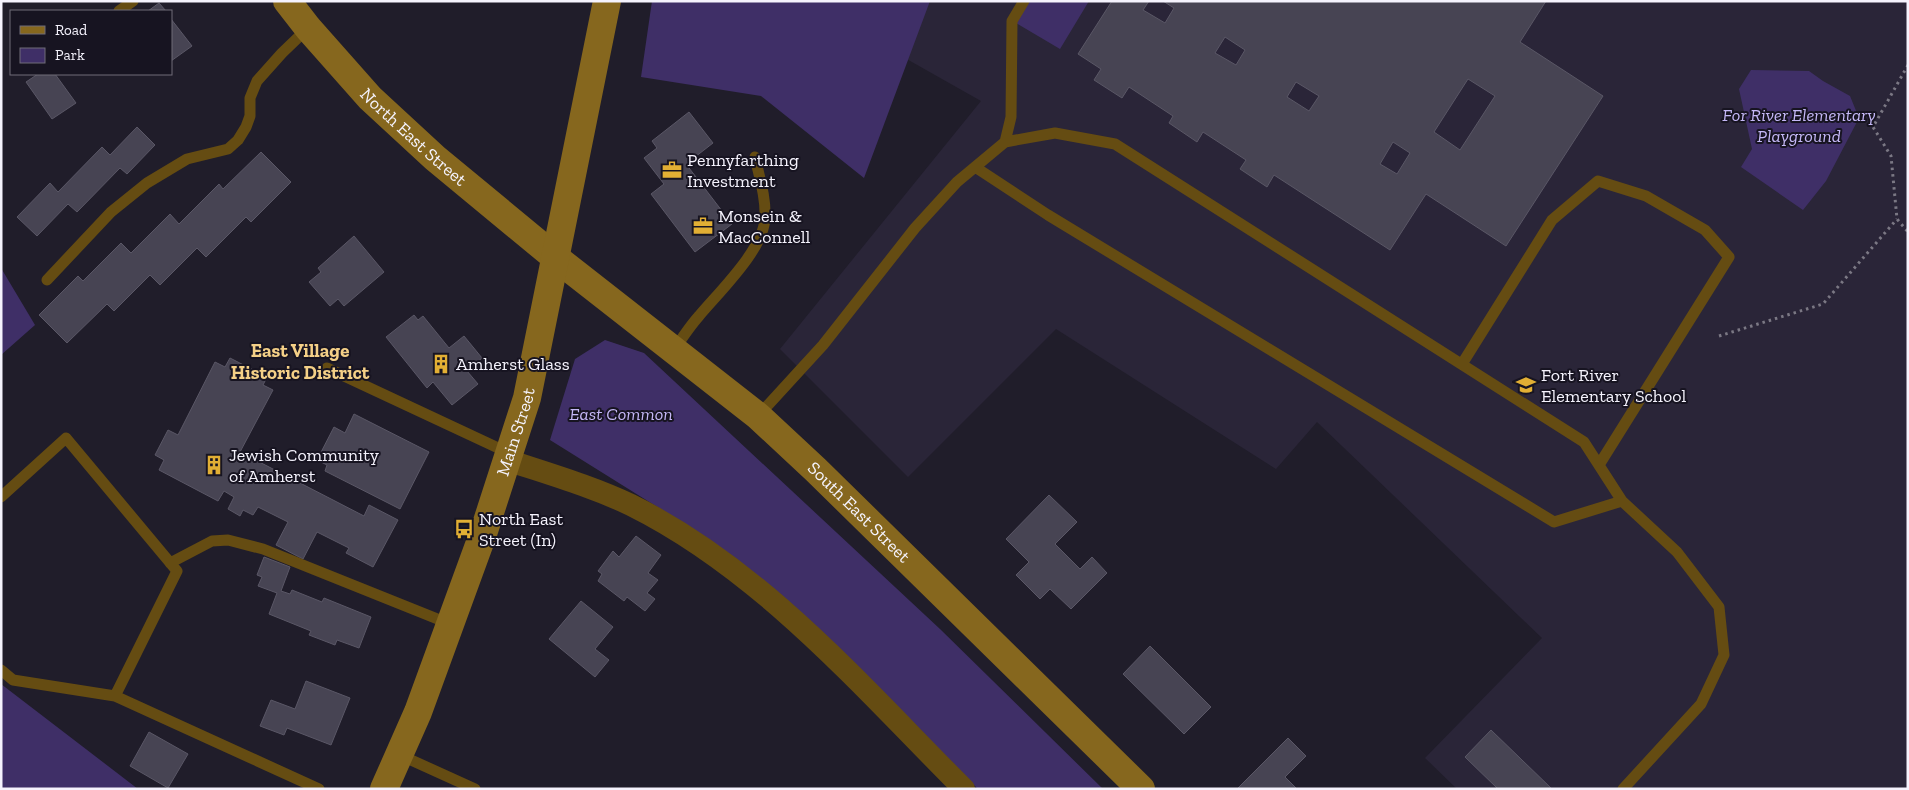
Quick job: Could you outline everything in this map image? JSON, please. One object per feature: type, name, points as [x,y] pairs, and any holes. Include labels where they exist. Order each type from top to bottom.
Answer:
[{"type":"main road","name":"North East Street","points":[[287,1],[308,28],[370,98],[435,158],[556,258]]},
{"type":"main road","name":"Main Street","points":[[384,789],[400,755],[483,534],[527,398],[607,1]]},
{"type":"main road","name":"South East Street","points":[[556,258],[758,416],[816,470],[1141,789]]},
{"type":"street","points":[[508,456],[600,491],[633,506],[696,543],[764,594],[806,630],[964,789]]},
{"type":"lane","points":[[121,10],[133,1]]},
{"type":"lane","points":[[1004,142],[1011,116],[1012,21],[1024,1]]},
{"type":"lane","points":[[47,280],[111,212],[146,183],[187,159],[228,149],[238,140],[250,116],[250,98],[257,81],[308,28]]},
{"type":"lane","points":[[758,416],[823,346],[915,228],[957,182],[1004,142],[1055,133],[1115,144],[1584,442],[1622,501],[1677,552],[1719,607],[1724,655],[1701,704],[1623,789]]},
{"type":"lane","points":[[674,350],[697,318],[738,270],[759,240],[765,220],[765,202],[755,157]]},
{"type":"lane","points":[[975,166],[1048,215],[1554,522],[1622,501]]},
{"type":"lane","points":[[1462,364],[1552,220],[1598,181],[1646,196],[1704,230],[1729,258],[1599,465]]},
{"type":"lane","points":[[327,368],[508,456]]},
{"type":"lane","points":[[1,497],[66,438],[177,571],[115,696]]},
{"type":"lane","points":[[170,563],[212,541],[228,540],[263,549],[450,624]]},
{"type":"lane","points":[[1,670],[13,680],[115,696],[319,789]]},
{"type":"lane","points":[[400,755],[475,789]]},
{"type":"path","points":[[1908,65],[1873,128],[1891,156],[1897,219],[1908,232]]},
{"type":"path","points":[[1719,336],[1823,304],[1897,219]]},
{"type":"shaded area","name":"Fort River Elementary School","points":[[871,1],[1908,1],[1908,789],[1457,789],[1425,758],[1542,638],[1317,422],[1276,469],[1056,329],[908,477],[780,349],[981,101],[850,27]]},
{"type":"green space","points":[[652,1],[930,1],[864,178],[761,96],[641,77]]},
{"type":"green space","points":[[1029,1],[1089,1],[1060,49],[1016,23]]},
{"type":"green space","name":"For River Elementary Playground","points":[[1751,70],[1809,71],[1850,96],[1859,118],[1826,181],[1803,210],[1741,167],[1752,149],[1739,89]]},
{"type":"green space","points":[[1,268],[35,325],[1,355]]},
{"type":"green space","name":"East Common","points":[[605,340],[644,353],[940,629],[1103,789],[978,789],[948,760],[675,518],[550,440],[575,359]]},
{"type":"green space","points":[[1,684],[138,789],[1,789]]},
{"type":"building","points":[[1112,1],[1149,1],[1143,10],[1165,23],[1174,8],[1163,1],[1546,1],[1520,42],[1603,96],[1506,246],[1426,194],[1390,250],[1274,175],[1267,187],[1240,169],[1246,160],[1203,132],[1197,142],[1169,123],[1173,116],[1129,87],[1122,98],[1094,80],[1101,69],[1078,54]],"holes":[[[1225,37],[1245,50],[1236,65],[1215,53]],[[1468,79],[1495,96],[1460,150],[1434,132]],[[1296,82],[1319,96],[1309,111],[1287,97]],[[1393,142],[1410,153],[1397,174],[1380,164]]]},
{"type":"building","points":[[159,3],[165,10],[149,10]]},
{"type":"building","points":[[172,20],[192,46],[172,60]]},
{"type":"building","points":[[36,75],[56,75],[76,103],[52,119],[26,82]]},
{"type":"building","points":[[689,112],[713,143],[686,164],[732,224],[695,252],[651,194],[664,184],[644,158],[657,148],[652,141]]},
{"type":"building","points":[[137,127],[155,145],[127,174],[120,168],[77,212],[68,204],[37,236],[17,217],[50,183],[58,192],[102,147],[110,155]]},
{"type":"building","points":[[261,152],[291,182],[251,222],[246,217],[206,257],[197,248],[160,285],[150,275],[114,311],[107,304],[67,343],[39,315],[78,276],[83,281],[121,243],[131,253],[170,214],[179,224],[219,184],[223,189]]},
{"type":"building","points":[[354,236],[384,272],[344,306],[338,299],[330,306],[309,282],[321,272],[318,268]]},
{"type":"building","name":"Amherst Glass","points":[[414,315],[418,320],[423,316],[449,348],[464,336],[482,358],[467,371],[478,384],[452,405],[433,382],[427,388],[386,337]]},
{"type":"building","name":"Jewish Community of Amherst","points":[[230,358],[267,377],[263,385],[273,390],[240,452],[364,516],[369,505],[398,520],[373,567],[346,553],[349,548],[317,532],[303,559],[276,545],[288,522],[258,507],[253,515],[243,510],[240,516],[228,509],[234,497],[224,491],[218,501],[159,470],[164,460],[155,455],[168,430],[178,435],[215,362],[225,367]]},
{"type":"building","name":"Jewish Community of Amherst","points":[[354,414],[429,452],[400,509],[325,471],[327,465],[317,460],[334,427],[345,433]]},
{"type":"building","points":[[1049,495],[1077,522],[1055,544],[1080,569],[1092,557],[1107,573],[1071,609],[1050,589],[1040,599],[1016,575],[1029,562],[1006,539]]},
{"type":"building","points":[[636,536],[661,555],[648,573],[658,580],[647,593],[655,599],[645,611],[627,597],[624,601],[598,581],[602,574],[598,571],[613,551],[619,557]]},
{"type":"building","points":[[264,557],[290,567],[281,591],[290,594],[292,590],[322,602],[324,598],[371,617],[359,648],[337,640],[335,645],[309,635],[311,631],[269,614],[277,593],[258,586],[262,577],[257,575]]},
{"type":"building","points":[[581,601],[613,627],[595,649],[609,660],[595,677],[549,639]]},
{"type":"building","points":[[1150,646],[1211,707],[1184,734],[1123,674]]},
{"type":"building","points":[[306,681],[350,698],[331,745],[287,728],[284,735],[260,726],[271,700],[295,709]]},
{"type":"building","points":[[1491,730],[1552,789],[1498,789],[1465,757]]},
{"type":"building","points":[[149,732],[188,754],[168,788],[130,766]]},
{"type":"building","points":[[1288,738],[1306,756],[1285,777],[1297,789],[1237,789]]},
{"type":"place","name":"Pennyfarthing Investment","points":[[672,170]]},
{"type":"place","name":"Monsein & MacConnell","points":[[703,226]]},
{"type":"place","name":"Amherst Glass","points":[[441,364]]},
{"type":"place","name":"Fort River Elementary School","points":[[1526,385]]},
{"type":"place","name":"Jewish Community of Amherst","points":[[214,465]]},
{"type":"place","name":"North East Street (In)","points":[[464,529]]},
{"type":"district","name":"East Village Historic District","points":[[300,361]]}]
